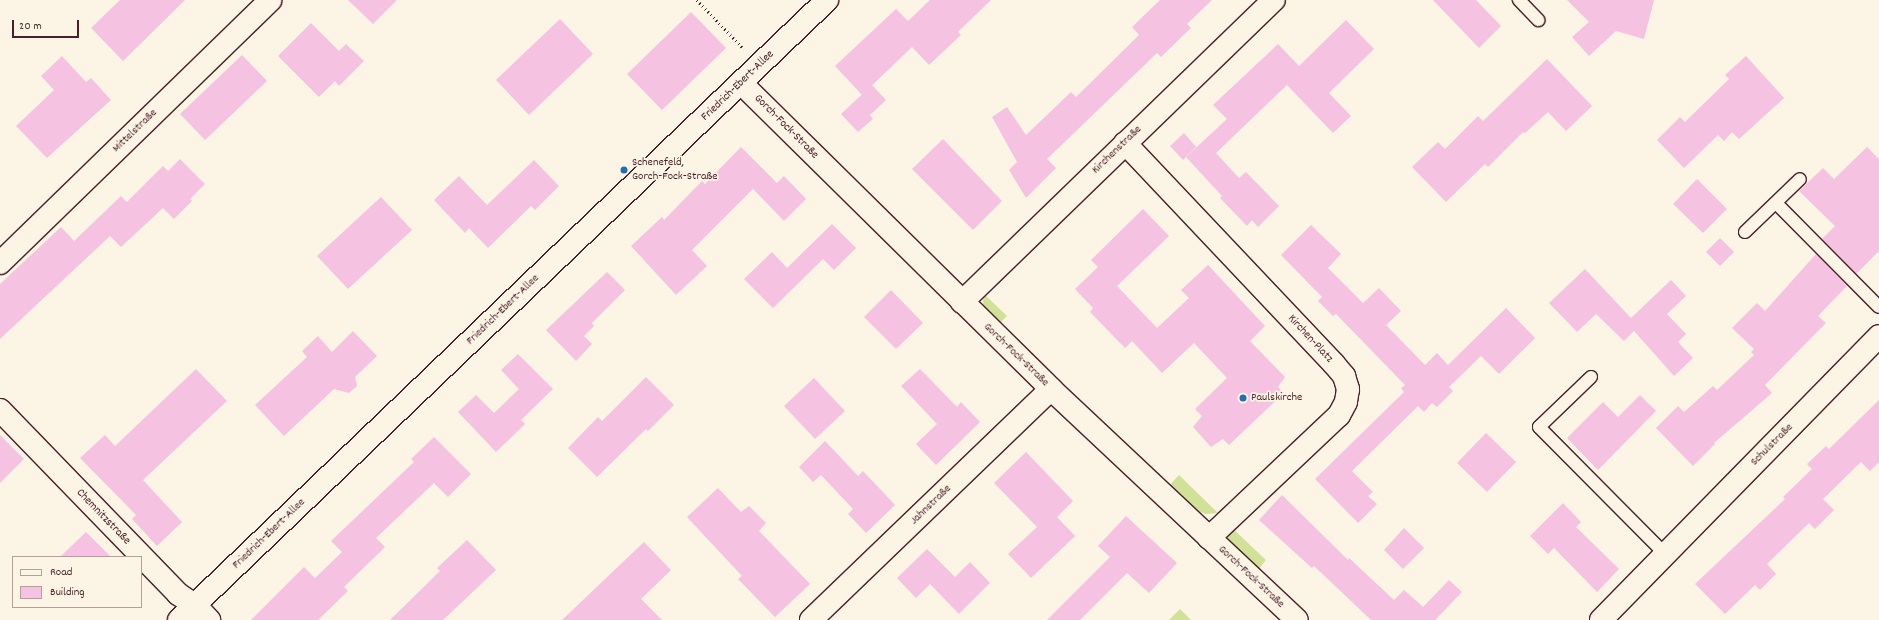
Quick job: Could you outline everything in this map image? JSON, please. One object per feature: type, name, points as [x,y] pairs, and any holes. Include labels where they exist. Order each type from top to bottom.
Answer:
[{"type":"street","name":"Mittelstraße","points":[[0,263],[270,0]]},
{"type":"street","name":"Friedrich-Ebert-Allee","points":[[179,620],[202,612],[741,82],[827,0]]},
{"type":"street","name":"Kirchenstraße","points":[[962,302],[1274,0]]},
{"type":"street","name":"Gorch-Fock-Straße","points":[[741,82],[1051,389],[1297,620]]},
{"type":"street","name":"Kirchen-Platz","points":[[1125,143],[1334,364],[1344,376],[1348,389],[1346,402],[1339,414],[1209,538]]},
{"type":"street","name":"Schulstraße","points":[[1601,620],[1879,336]]},
{"type":"street","name":"Jahnstraße","points":[[811,620],[1051,389]]},
{"type":"street","name":"Chemnitzstraße","points":[[0,410],[141,556]]},
{"type":"street","name":"Chemnitzstraße","points":[[142,557],[178,594],[202,612]]},
{"type":"lane","points":[[1519,0],[1538,20]]},
{"type":"lane","points":[[1745,232],[1800,179]]},
{"type":"lane","points":[[1776,203],[1879,307]]},
{"type":"lane","points":[[1591,377],[1539,427],[1666,555]]},
{"type":"path","points":[[697,0],[747,52]]},
{"type":"green space","points":[[984,294],[1007,316],[995,328],[984,310]]},
{"type":"green space","points":[[1179,475],[1218,513],[1206,514],[1195,510],[1168,487]]},
{"type":"green space","points":[[1231,527],[1266,560],[1258,570],[1232,546],[1228,537]]},
{"type":"green space","points":[[1180,609],[1191,620],[1169,620]]},
{"type":"building","points":[[120,0],[185,0],[123,61],[91,28]]},
{"type":"building","points":[[348,0],[397,0],[373,24]]},
{"type":"building","points":[[930,0],[991,0],[958,32],[961,35],[929,65],[912,47],[862,95],[835,66],[896,9],[908,21]]},
{"type":"building","points":[[1160,0],[1212,0],[1187,24],[1191,28],[1161,57],[1157,53],[1047,159],[1056,168],[1026,198],[1009,170],[1017,162],[992,117],[1007,107],[1026,135],[1071,92],[1076,97],[1139,35],[1132,27]]},
{"type":"building","points":[[1433,0],[1476,0],[1501,26],[1479,48]]},
{"type":"building","points":[[1567,0],[1654,0],[1644,39],[1616,31],[1589,56],[1572,37],[1589,22]]},
{"type":"building","points":[[691,12],[726,48],[662,110],[627,74]]},
{"type":"building","points":[[560,19],[593,54],[529,115],[496,80]]},
{"type":"building","points":[[1346,20],[1374,49],[1329,93],[1351,116],[1333,133],[1287,85],[1216,153],[1239,178],[1246,172],[1279,206],[1258,227],[1252,220],[1247,226],[1220,198],[1222,196],[1186,157],[1227,119],[1213,105],[1278,44],[1299,66]]},
{"type":"building","points":[[311,23],[339,51],[346,44],[364,61],[339,86],[335,81],[319,97],[278,56]]},
{"type":"building","points":[[242,55],[267,81],[205,140],[180,114]]},
{"type":"building","points":[[62,56],[86,82],[91,78],[111,100],[47,158],[16,126],[54,90],[41,76]]},
{"type":"building","points":[[1746,56],[1784,98],[1739,139],[1732,132],[1724,141],[1718,135],[1684,168],[1657,140],[1680,117],[1685,122],[1729,79],[1725,75]]},
{"type":"building","points":[[1547,59],[1592,106],[1566,131],[1548,112],[1525,133],[1523,132],[1488,167],[1485,164],[1446,202],[1412,167],[1438,142],[1445,149],[1478,116],[1483,121]]},
{"type":"building","points":[[872,85],[886,100],[870,115],[873,119],[858,132],[841,114]]},
{"type":"building","points":[[1184,133],[1196,147],[1183,160],[1170,146]]},
{"type":"building","points":[[943,139],[1002,201],[973,230],[912,169]]},
{"type":"building","points":[[741,147],[777,183],[784,176],[806,199],[784,221],[753,189],[692,250],[707,266],[676,295],[631,246],[662,217],[664,220],[702,181],[705,184]]},
{"type":"building","points":[[1867,147],[1879,159],[1879,251],[1856,274],[1822,239],[1835,226],[1799,191],[1823,168],[1834,179]]},
{"type":"building","points":[[180,159],[205,184],[190,199],[192,201],[174,219],[163,208],[121,247],[110,236],[0,339],[0,284],[61,227],[74,241],[121,196],[127,202],[163,166],[168,171]]},
{"type":"building","points":[[534,160],[559,186],[535,210],[531,206],[488,248],[469,228],[465,233],[434,200],[459,176],[487,205]]},
{"type":"building","points":[[1697,179],[1727,209],[1703,233],[1673,204]]},
{"type":"building","points":[[381,197],[412,230],[348,289],[317,256]]},
{"type":"building","points":[[1143,209],[1169,236],[1117,286],[1157,328],[1189,298],[1181,290],[1208,265],[1265,326],[1250,341],[1285,377],[1278,387],[1284,393],[1229,445],[1223,439],[1211,447],[1193,427],[1202,416],[1195,409],[1227,378],[1194,343],[1162,373],[1132,341],[1125,348],[1090,312],[1093,308],[1075,289],[1098,267],[1091,260]]},
{"type":"building","points":[[832,224],[856,248],[834,270],[823,259],[773,308],[744,279],[772,252],[787,268]]},
{"type":"building","points":[[1311,225],[1341,254],[1328,268],[1363,303],[1379,288],[1401,311],[1386,325],[1425,365],[1437,353],[1448,365],[1506,308],[1535,338],[1499,374],[1481,356],[1449,387],[1453,391],[1437,407],[1432,403],[1424,412],[1418,406],[1352,471],[1373,492],[1368,496],[1377,504],[1358,523],[1315,479],[1404,392],[1401,388],[1405,385],[1336,314],[1333,316],[1318,301],[1322,297],[1281,255]]},
{"type":"building","points":[[1720,238],[1734,252],[1720,266],[1706,252]]},
{"type":"building","points":[[1816,254],[1847,286],[1818,316],[1826,323],[1765,385],[1772,393],[1714,443],[1715,444],[1693,466],[1656,428],[1678,406],[1684,412],[1713,386],[1717,390],[1754,355],[1751,352],[1754,349],[1732,328],[1757,303],[1765,311]]},
{"type":"building","points":[[1585,269],[1631,318],[1671,280],[1686,296],[1667,314],[1686,334],[1678,342],[1693,358],[1674,376],[1634,331],[1624,341],[1596,314],[1577,332],[1549,303]]},
{"type":"building","points":[[607,272],[625,290],[592,323],[594,326],[584,336],[592,344],[576,361],[546,330]]},
{"type":"building","points":[[891,290],[923,323],[896,349],[864,317]]},
{"type":"building","points":[[353,331],[377,356],[355,377],[357,386],[349,393],[334,389],[284,436],[255,405],[307,357],[302,351],[318,336],[332,352]]},
{"type":"building","points":[[518,354],[553,389],[521,420],[525,424],[496,452],[458,412],[476,395],[494,413],[519,389],[501,370]]},
{"type":"building","points":[[196,369],[227,401],[143,480],[182,522],[157,546],[132,519],[136,515],[80,458],[105,435],[115,446]]},
{"type":"building","points":[[920,369],[957,407],[961,402],[980,422],[936,465],[916,444],[937,424],[901,386]]},
{"type":"building","points":[[646,377],[674,405],[648,431],[646,429],[597,477],[568,448],[598,417],[602,421]]},
{"type":"building","points":[[814,378],[845,411],[815,439],[784,406]]},
{"type":"building","points":[[1640,395],[1656,411],[1598,470],[1567,438],[1603,402],[1618,417]]},
{"type":"building","points":[[1879,400],[1879,462],[1870,471],[1861,462],[1823,499],[1834,510],[1815,529],[1809,523],[1767,564],[1776,574],[1760,590],[1755,585],[1725,614],[1695,584],[1785,499],[1783,497],[1812,469],[1807,464],[1826,446],[1829,449]]},
{"type":"building","points":[[1486,433],[1516,462],[1487,492],[1457,463]]},
{"type":"building","points":[[0,435],[24,459],[0,483]]},
{"type":"building","points":[[434,437],[471,474],[448,497],[434,483],[376,538],[385,547],[344,587],[348,591],[318,620],[251,620],[304,567],[315,578],[342,552],[331,541],[414,462],[411,459]]},
{"type":"building","points":[[825,441],[858,476],[863,471],[895,505],[866,533],[848,514],[853,509],[821,475],[813,482],[799,467]]},
{"type":"building","points":[[1026,452],[1073,501],[1057,517],[1075,536],[1031,578],[1008,554],[1037,527],[994,483]]},
{"type":"building","points":[[718,488],[741,512],[749,506],[766,523],[759,531],[810,584],[775,617],[738,579],[742,576],[687,517]]},
{"type":"building","points":[[1282,495],[1348,560],[1349,558],[1394,600],[1404,590],[1423,607],[1449,580],[1462,592],[1436,619],[1437,620],[1371,620],[1314,566],[1312,568],[1259,520]]},
{"type":"building","points":[[1563,503],[1581,522],[1576,527],[1619,569],[1597,592],[1554,548],[1548,554],[1530,536]]},
{"type":"building","points":[[1126,516],[1177,563],[1149,593],[1127,573],[1080,620],[1047,620],[1110,557],[1098,546]]},
{"type":"building","points":[[1404,528],[1424,548],[1403,569],[1384,550]]},
{"type":"building","points":[[86,532],[110,556],[61,556]]},
{"type":"building","points":[[467,540],[496,570],[443,620],[390,620],[440,571],[437,568]]},
{"type":"building","points":[[644,542],[671,570],[641,599],[662,620],[562,620]]},
{"type":"building","points":[[927,549],[955,577],[970,562],[990,583],[959,614],[930,584],[916,598],[897,578]]},
{"type":"place","name":"Schenefeld, Gorch-Fock-Straße","points":[[624,170]]},
{"type":"place","name":"Paulskirche","points":[[1243,398]]}]
